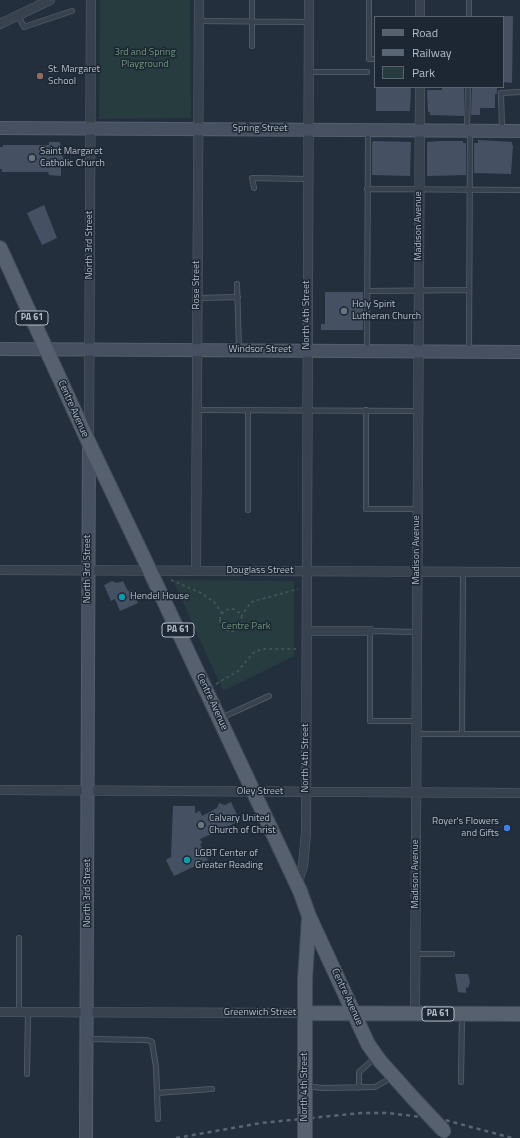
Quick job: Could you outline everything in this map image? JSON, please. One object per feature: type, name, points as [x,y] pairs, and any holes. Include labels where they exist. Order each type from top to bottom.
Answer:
[{"type":"main road","name":"Spring Street","points":[[0,128],[520,131]]},
{"type":"main road","name":"Centre Avenue","points":[[0,248],[89,443],[297,885],[309,916],[368,1044],[413,1098],[448,1135]]},
{"type":"main road","name":"Windsor Street","points":[[0,349],[520,352]]},
{"type":"main road","name":"North 3rd Street","points":[[86,1138],[89,443]]},
{"type":"main road","name":"North 4th Street","points":[[305,1138],[305,1013],[309,916]]},
{"type":"main road","name":"Greenwich Street","points":[[305,1013],[520,1014]]},
{"type":"street","points":[[0,24],[50,0]]},
{"type":"street","name":"North 3rd Street","points":[[89,443],[91,0]]},
{"type":"street","name":"Rose Street","points":[[196,571],[199,0]]},
{"type":"street","name":"North 4th Street","points":[[297,885],[303,866],[306,792],[309,0]]},
{"type":"street","points":[[420,0],[420,16]]},
{"type":"street","name":"Madison Avenue","points":[[415,1014],[420,88]]},
{"type":"street","name":"Douglass Street","points":[[0,570],[520,572]]},
{"type":"street","points":[[306,631],[370,631]]},
{"type":"street","name":"Oley Street","points":[[0,790],[520,793]]},
{"type":"street","name":"Greenwich Street","points":[[0,1012],[305,1013]]},
{"type":"lane","points":[[252,0],[252,46]]},
{"type":"lane","points":[[369,0],[369,59],[374,59]]},
{"type":"lane","points":[[469,0],[469,16]]},
{"type":"lane","points":[[18,15],[24,27],[72,11]]},
{"type":"lane","points":[[198,21],[308,22]]},
{"type":"lane","points":[[308,72],[367,72]]},
{"type":"lane","points":[[468,88],[470,189],[469,351]]},
{"type":"lane","points":[[502,131],[501,92],[520,92]]},
{"type":"lane","points":[[366,351],[368,130]]},
{"type":"lane","points":[[254,188],[252,178],[308,179]]},
{"type":"lane","points":[[368,189],[520,190]]},
{"type":"lane","points":[[237,284],[239,350]]},
{"type":"lane","points":[[367,291],[469,290]]},
{"type":"lane","points":[[197,298],[238,297]]},
{"type":"lane","points":[[197,410],[418,411]]},
{"type":"lane","points":[[248,410],[248,510]]},
{"type":"lane","points":[[366,410],[366,509],[417,509]]},
{"type":"lane","points":[[462,734],[463,572]]},
{"type":"lane","points":[[416,722],[370,721],[370,631],[417,632]]},
{"type":"lane","points":[[219,719],[269,696]]},
{"type":"lane","points":[[416,734],[520,734]]},
{"type":"lane","points":[[19,938],[27,1074]]},
{"type":"lane","points":[[416,954],[452,954]]},
{"type":"lane","points":[[462,1014],[462,1082]]},
{"type":"lane","points":[[87,1040],[147,1040],[152,1042],[156,1067],[158,1119]]},
{"type":"lane","points":[[359,1088],[359,1072],[377,1056]]},
{"type":"lane","points":[[306,1091],[322,1088],[375,1087],[394,1076]]},
{"type":"lane","points":[[157,1093],[212,1089]]},
{"type":"path","points":[[150,571],[201,593],[214,602],[222,613]]},
{"type":"path","points":[[241,617],[239,612],[232,609],[226,610],[222,613],[220,624],[229,630],[239,627],[241,617],[251,602],[307,586]]},
{"type":"path","points":[[206,690],[238,671],[253,653],[262,649],[306,649]]},
{"type":"green space","name":"3rd and Spring Playground","points":[[100,0],[190,0],[191,118],[99,119]]},
{"type":"green space","name":"Centre Park","points":[[175,580],[294,581],[294,656],[223,691],[174,582]]},
{"type":"building","points":[[504,16],[513,16],[512,83],[504,82]]},
{"type":"building","points":[[376,88],[411,88],[410,111],[376,111]]},
{"type":"building","points":[[442,88],[464,88],[464,116],[430,115],[430,112],[428,112],[427,90],[442,90]]},
{"type":"building","points":[[472,88],[497,88],[497,94],[495,94],[495,108],[480,108],[480,115],[471,115]]},
{"type":"building","points":[[478,140],[512,142],[511,174],[474,173],[474,143],[478,143]]},
{"type":"building","points":[[463,141],[463,143],[466,143],[466,175],[427,176],[427,142]]},
{"type":"building","name":"Saint Margaret Catholic Church","points":[[49,142],[60,142],[64,160],[61,164],[61,176],[49,175],[48,172],[2,172],[2,169],[0,169],[0,147],[3,147],[3,145],[49,145]]},
{"type":"building","points":[[372,142],[411,142],[410,176],[372,175]]},
{"type":"building","points":[[44,205],[57,238],[42,245],[27,213]]},
{"type":"building","name":"Holy Spirit Lutheran Church","points":[[325,292],[363,292],[363,330],[321,330],[321,324],[325,324]]},
{"type":"building","name":"Hendel House","points":[[112,581],[117,583],[123,581],[128,591],[132,590],[138,603],[120,611],[115,599],[111,601],[104,585]]},
{"type":"building","name":"Calvary United Church of Christ","points":[[231,802],[240,821],[200,839],[202,843],[200,844],[208,860],[174,876],[166,860],[171,857],[173,806],[195,806],[195,813],[200,811],[202,816],[217,808],[219,803],[225,805]]},
{"type":"building","points":[[455,974],[468,974],[470,982],[468,988],[466,987],[466,993],[458,992]]},
{"type":"railway","points":[[176,1138],[261,1123],[361,1113],[389,1113],[445,1120],[512,1138]]},
{"type":"place","name":"St. Margaret School","points":[[40,76]]},
{"type":"place","name":"Saint Margaret Catholic Church","points":[[32,158]]},
{"type":"place","name":"Holy Spirit Lutheran Church","points":[[344,311]]},
{"type":"place","name":"Hendel House","points":[[122,597]]},
{"type":"place","name":"Calvary United Church of Christ","points":[[201,825]]},
{"type":"place","name":"Royer's Flowers and Gifts","points":[[507,828]]},
{"type":"place","name":"LGBT Center of Greater Reading","points":[[187,860]]}]
